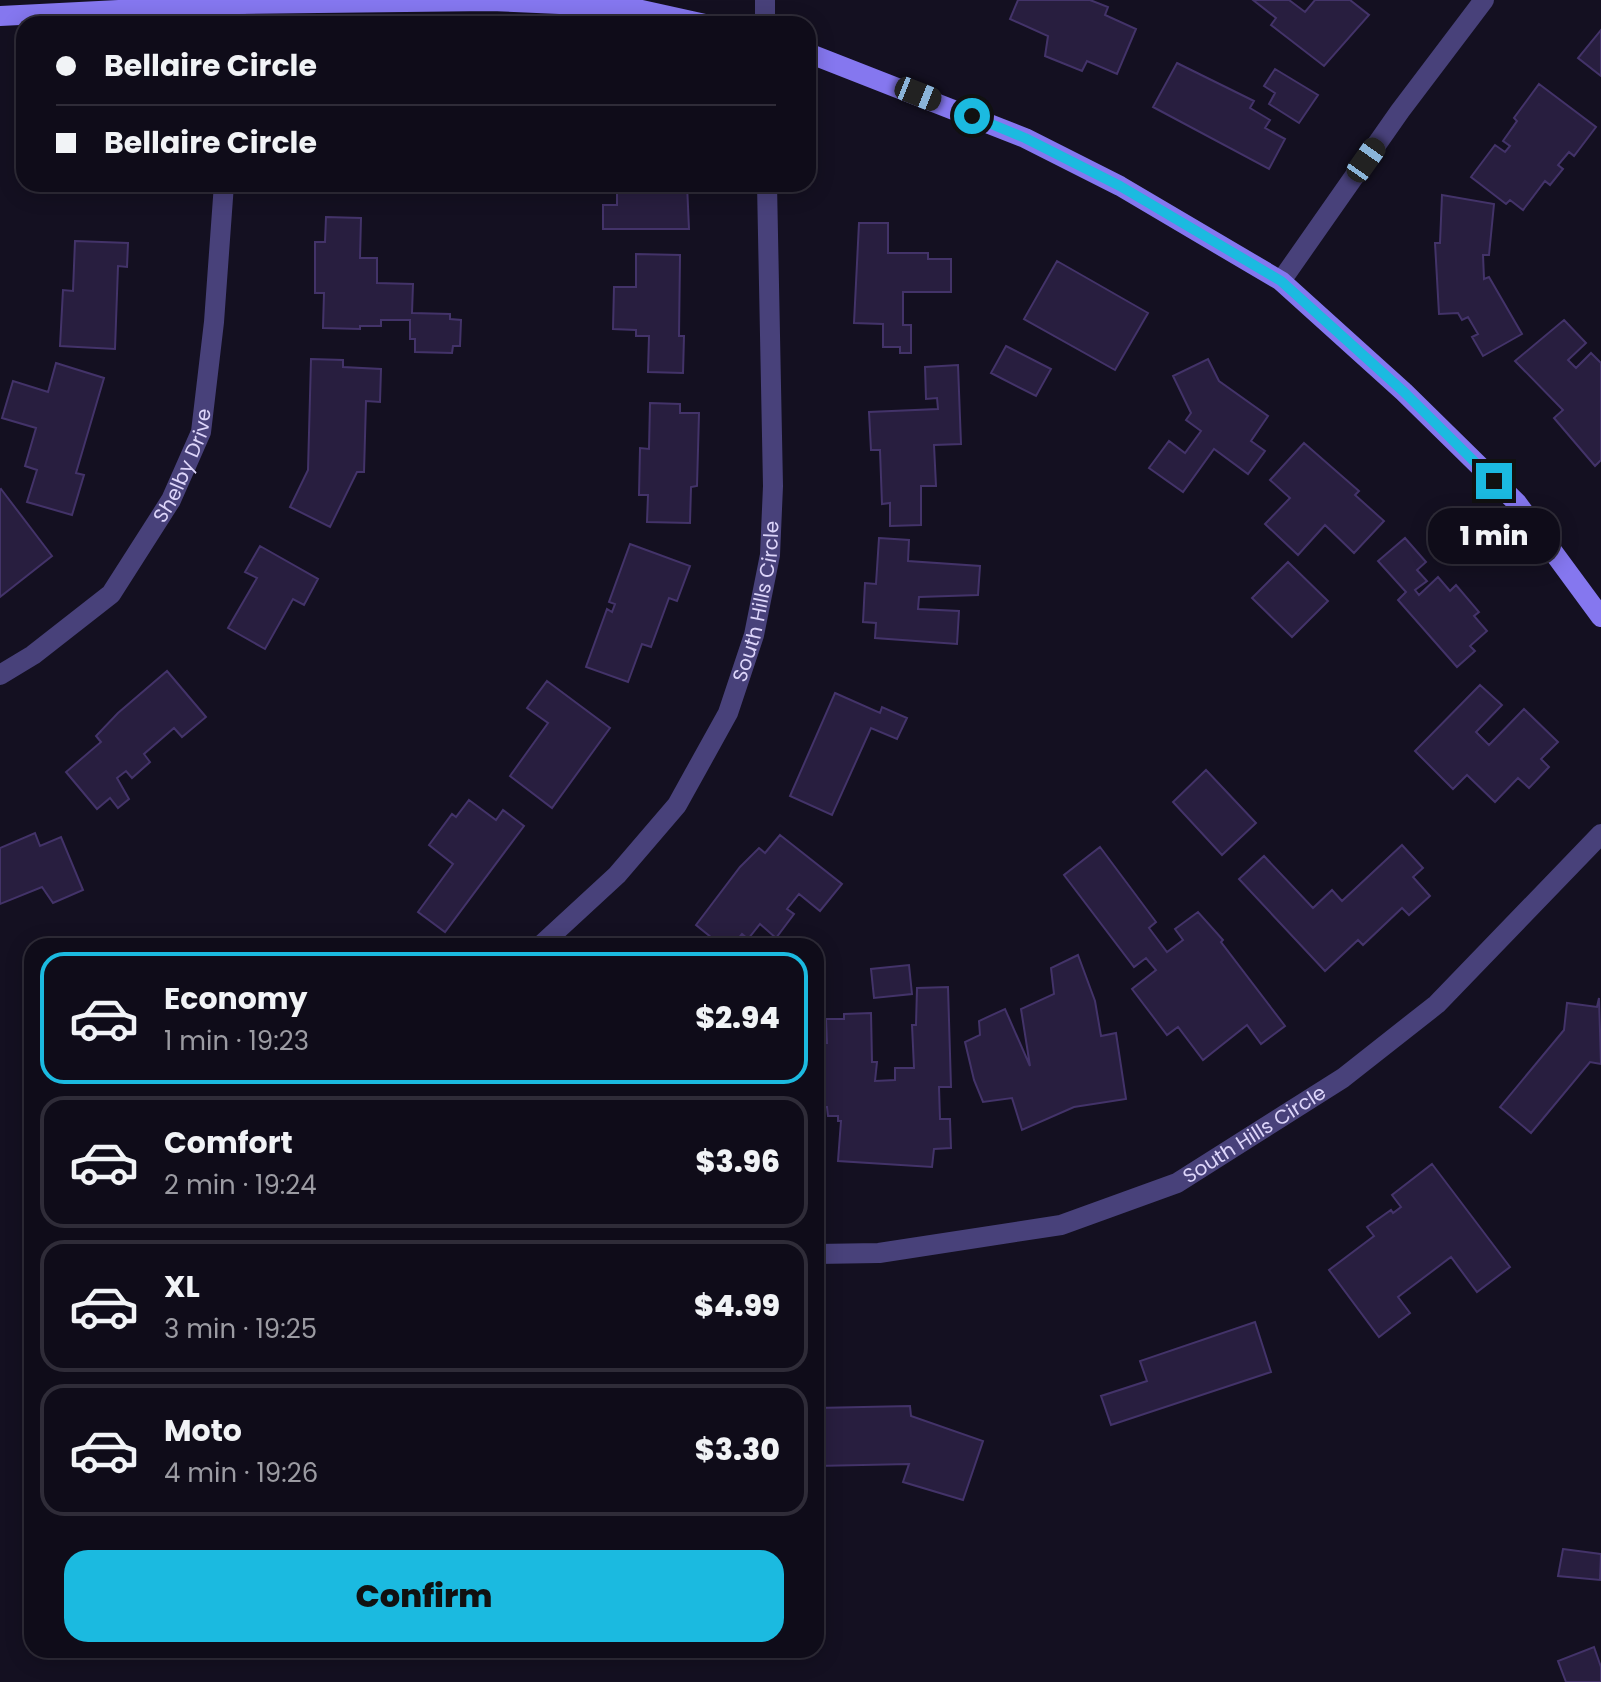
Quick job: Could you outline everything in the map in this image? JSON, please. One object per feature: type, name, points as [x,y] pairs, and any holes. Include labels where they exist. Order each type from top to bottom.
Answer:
[{"type":"street","points":[[1281,281],[1400,111],[1484,0]]},
{"type":"street","points":[[0,16],[491,1],[628,7],[669,16]]},
{"type":"street","points":[[816,56],[1025,138],[1120,186],[1281,281],[1404,392],[1517,503],[1601,617]]},
{"type":"street","name":"Shelby Drive","points":[[0,675],[33,655],[111,594],[171,500],[201,432],[223,192]]},
{"type":"street","name":"South Hills Circle","points":[[549,938],[617,875],[677,805],[728,713],[754,635],[770,555],[773,486],[767,192]]},
{"type":"street","name":"South Hills Circle","points":[[824,1254],[879,1253],[1061,1225],[1177,1183],[1343,1078],[1437,1004],[1601,834]]},
{"type":"building","points":[[1018,0],[1090,0],[1108,7],[1105,15],[1136,29],[1117,74],[1087,61],[1082,71],[1045,56],[1048,36],[1010,19]]},
{"type":"building","points":[[1253,0],[1289,0],[1305,12],[1315,0],[1350,0],[1369,15],[1324,66],[1271,25],[1276,18]]},
{"type":"building","points":[[1601,30],[1601,76],[1578,58]]},
{"type":"building","points":[[1177,63],[1254,101],[1250,108],[1270,120],[1265,128],[1285,139],[1269,169],[1153,107]]},
{"type":"building","points":[[1275,69],[1318,95],[1299,123],[1269,104],[1275,93],[1264,86]]},
{"type":"building","points":[[1539,84],[1596,127],[1574,156],[1569,152],[1558,165],[1563,169],[1550,185],[1545,181],[1523,210],[1510,200],[1506,204],[1471,177],[1495,145],[1505,152],[1510,146],[1503,141],[1517,121],[1514,118]]},
{"type":"building","points":[[617,192],[687,192],[689,229],[603,229],[603,205],[617,205]]},
{"type":"building","points":[[1442,195],[1494,204],[1489,255],[1483,255],[1484,279],[1489,277],[1522,334],[1483,356],[1472,337],[1478,334],[1468,317],[1462,320],[1458,313],[1439,314],[1435,243],[1440,243]]},
{"type":"building","points":[[326,217],[361,218],[360,258],[377,258],[377,283],[413,284],[412,313],[450,314],[450,319],[461,320],[460,346],[453,346],[452,353],[415,352],[415,339],[410,339],[410,320],[381,320],[381,326],[360,326],[360,329],[323,328],[324,293],[315,293],[315,242],[325,242]]},
{"type":"building","points":[[859,223],[888,223],[888,253],[928,253],[928,259],[951,259],[951,292],[903,292],[903,325],[911,325],[911,353],[900,353],[900,347],[883,347],[883,324],[854,323]]},
{"type":"building","points":[[75,241],[128,243],[127,267],[118,266],[115,349],[60,346],[63,290],[73,291]]},
{"type":"building","points":[[636,254],[680,255],[679,336],[684,336],[683,373],[648,372],[649,336],[636,336],[636,330],[613,329],[614,287],[636,287]]},
{"type":"building","points":[[1057,261],[1148,313],[1115,370],[1024,319]]},
{"type":"building","points":[[1564,320],[1586,343],[1568,360],[1576,368],[1591,353],[1601,363],[1601,460],[1595,466],[1554,418],[1563,410],[1515,361]]},
{"type":"building","points":[[1006,346],[1051,369],[1036,396],[991,373]]},
{"type":"building","points":[[311,359],[343,360],[343,367],[381,369],[380,402],[366,401],[364,472],[357,472],[330,527],[290,507],[308,470]]},
{"type":"building","points":[[1208,359],[1219,381],[1268,416],[1251,441],[1265,451],[1248,474],[1214,449],[1183,492],[1149,468],[1169,441],[1185,453],[1201,431],[1186,420],[1191,413],[1173,376]]},
{"type":"building","points":[[56,363],[104,378],[76,473],[84,475],[72,515],[27,502],[37,470],[25,466],[36,428],[2,418],[13,381],[48,392]]},
{"type":"building","points":[[958,365],[961,444],[934,445],[936,486],[921,486],[921,525],[890,526],[890,503],[882,504],[880,450],[871,450],[869,412],[938,409],[937,398],[926,399],[925,367]]},
{"type":"building","points":[[650,403],[680,404],[680,413],[699,413],[697,486],[691,487],[690,523],[647,522],[648,495],[639,495],[640,448],[649,449]]},
{"type":"building","points":[[1304,443],[1359,491],[1355,495],[1384,521],[1354,553],[1325,525],[1298,555],[1265,524],[1290,498],[1270,480]]},
{"type":"building","points":[[0,490],[52,556],[0,597]]},
{"type":"building","points":[[879,538],[909,540],[908,561],[980,566],[978,595],[919,597],[918,609],[959,611],[957,644],[875,638],[876,623],[863,622],[865,583],[876,584]]},
{"type":"building","points":[[1405,538],[1426,562],[1417,570],[1427,581],[1415,590],[1419,595],[1438,577],[1450,591],[1456,585],[1479,612],[1474,616],[1487,631],[1470,646],[1475,651],[1457,667],[1398,600],[1406,592],[1378,561]]},
{"type":"building","points":[[630,544],[690,566],[677,601],[669,598],[651,647],[642,644],[628,682],[586,667],[607,609],[612,612],[615,604],[609,602]]},
{"type":"building","points":[[260,546],[318,579],[304,605],[293,599],[265,649],[228,628],[257,578],[245,572]]},
{"type":"building","points":[[1288,562],[1328,601],[1292,637],[1252,598]]},
{"type":"building","points":[[167,671],[206,717],[182,737],[174,728],[144,754],[150,762],[132,778],[126,771],[117,778],[129,799],[118,808],[110,798],[97,809],[66,772],[101,742],[96,736],[118,713]]},
{"type":"building","points":[[547,681],[610,728],[552,808],[510,776],[548,723],[527,708]]},
{"type":"building","points":[[1480,685],[1502,705],[1476,732],[1489,745],[1524,709],[1558,742],[1541,759],[1549,767],[1529,788],[1518,778],[1495,802],[1467,775],[1453,789],[1415,751]]},
{"type":"building","points":[[835,693],[880,713],[882,707],[907,718],[897,739],[871,728],[832,815],[790,796]]},
{"type":"building","points":[[1206,770],[1256,823],[1222,855],[1173,802]]},
{"type":"building","points":[[469,800],[496,820],[503,810],[524,826],[445,932],[418,912],[453,864],[429,845],[452,814],[456,817]]},
{"type":"building","points":[[35,833],[40,846],[61,837],[83,890],[53,903],[42,887],[0,904],[0,848]]},
{"type":"building","points":[[780,835],[842,884],[820,911],[799,894],[787,909],[794,914],[776,938],[760,924],[749,938],[742,934],[739,938],[712,938],[696,925],[740,867],[759,848],[765,853]]},
{"type":"building","points":[[1402,845],[1423,868],[1413,877],[1430,896],[1409,915],[1402,908],[1363,945],[1358,940],[1325,971],[1239,879],[1264,856],[1313,908],[1332,890],[1342,901]]},
{"type":"building","points":[[1100,847],[1156,922],[1149,928],[1167,952],[1183,940],[1175,929],[1198,912],[1223,940],[1221,942],[1285,1026],[1261,1044],[1247,1025],[1203,1060],[1178,1027],[1167,1035],[1132,989],[1156,970],[1146,958],[1134,967],[1064,875]]},
{"type":"building","points":[[1078,955],[1095,1001],[1101,1036],[1116,1033],[1126,1099],[1074,1107],[1022,1130],[1012,1098],[983,1102],[965,1042],[980,1035],[979,1021],[1005,1009],[1030,1066],[1021,1009],[1054,994],[1051,968]]},
{"type":"building","points":[[909,965],[912,994],[874,998],[871,969]]},
{"type":"building","points":[[948,987],[951,1087],[939,1087],[940,1119],[950,1119],[951,1148],[934,1149],[932,1167],[838,1161],[841,1121],[838,1121],[838,1116],[828,1116],[827,1107],[824,1107],[826,1019],[844,1019],[844,1014],[871,1013],[872,1062],[877,1062],[875,1081],[895,1080],[895,1068],[914,1068],[912,1025],[916,1025],[917,988]]},
{"type":"building","points":[[1599,998],[1601,1064],[1590,1062],[1531,1133],[1500,1107],[1564,1030],[1567,1003],[1597,1007]]},
{"type":"building","points":[[1432,1164],[1510,1267],[1477,1292],[1451,1257],[1398,1297],[1410,1313],[1379,1337],[1329,1270],[1374,1236],[1367,1227],[1391,1210],[1393,1213],[1401,1207],[1392,1195]]},
{"type":"building","points":[[1255,1322],[1271,1372],[1111,1425],[1101,1396],[1147,1381],[1140,1361]]},
{"type":"building","points":[[910,1406],[911,1416],[983,1441],[963,1500],[903,1482],[909,1464],[824,1466],[824,1408]]},
{"type":"building","points":[[1563,1549],[1601,1554],[1600,1580],[1558,1576]]},
{"type":"building","points":[[1594,1647],[1601,1667],[1601,1682],[1566,1682],[1558,1661]]},
{"type":"route","points":[[972,116],[1025,138],[1120,186],[1281,281],[1404,392],[1494,481]]}]
